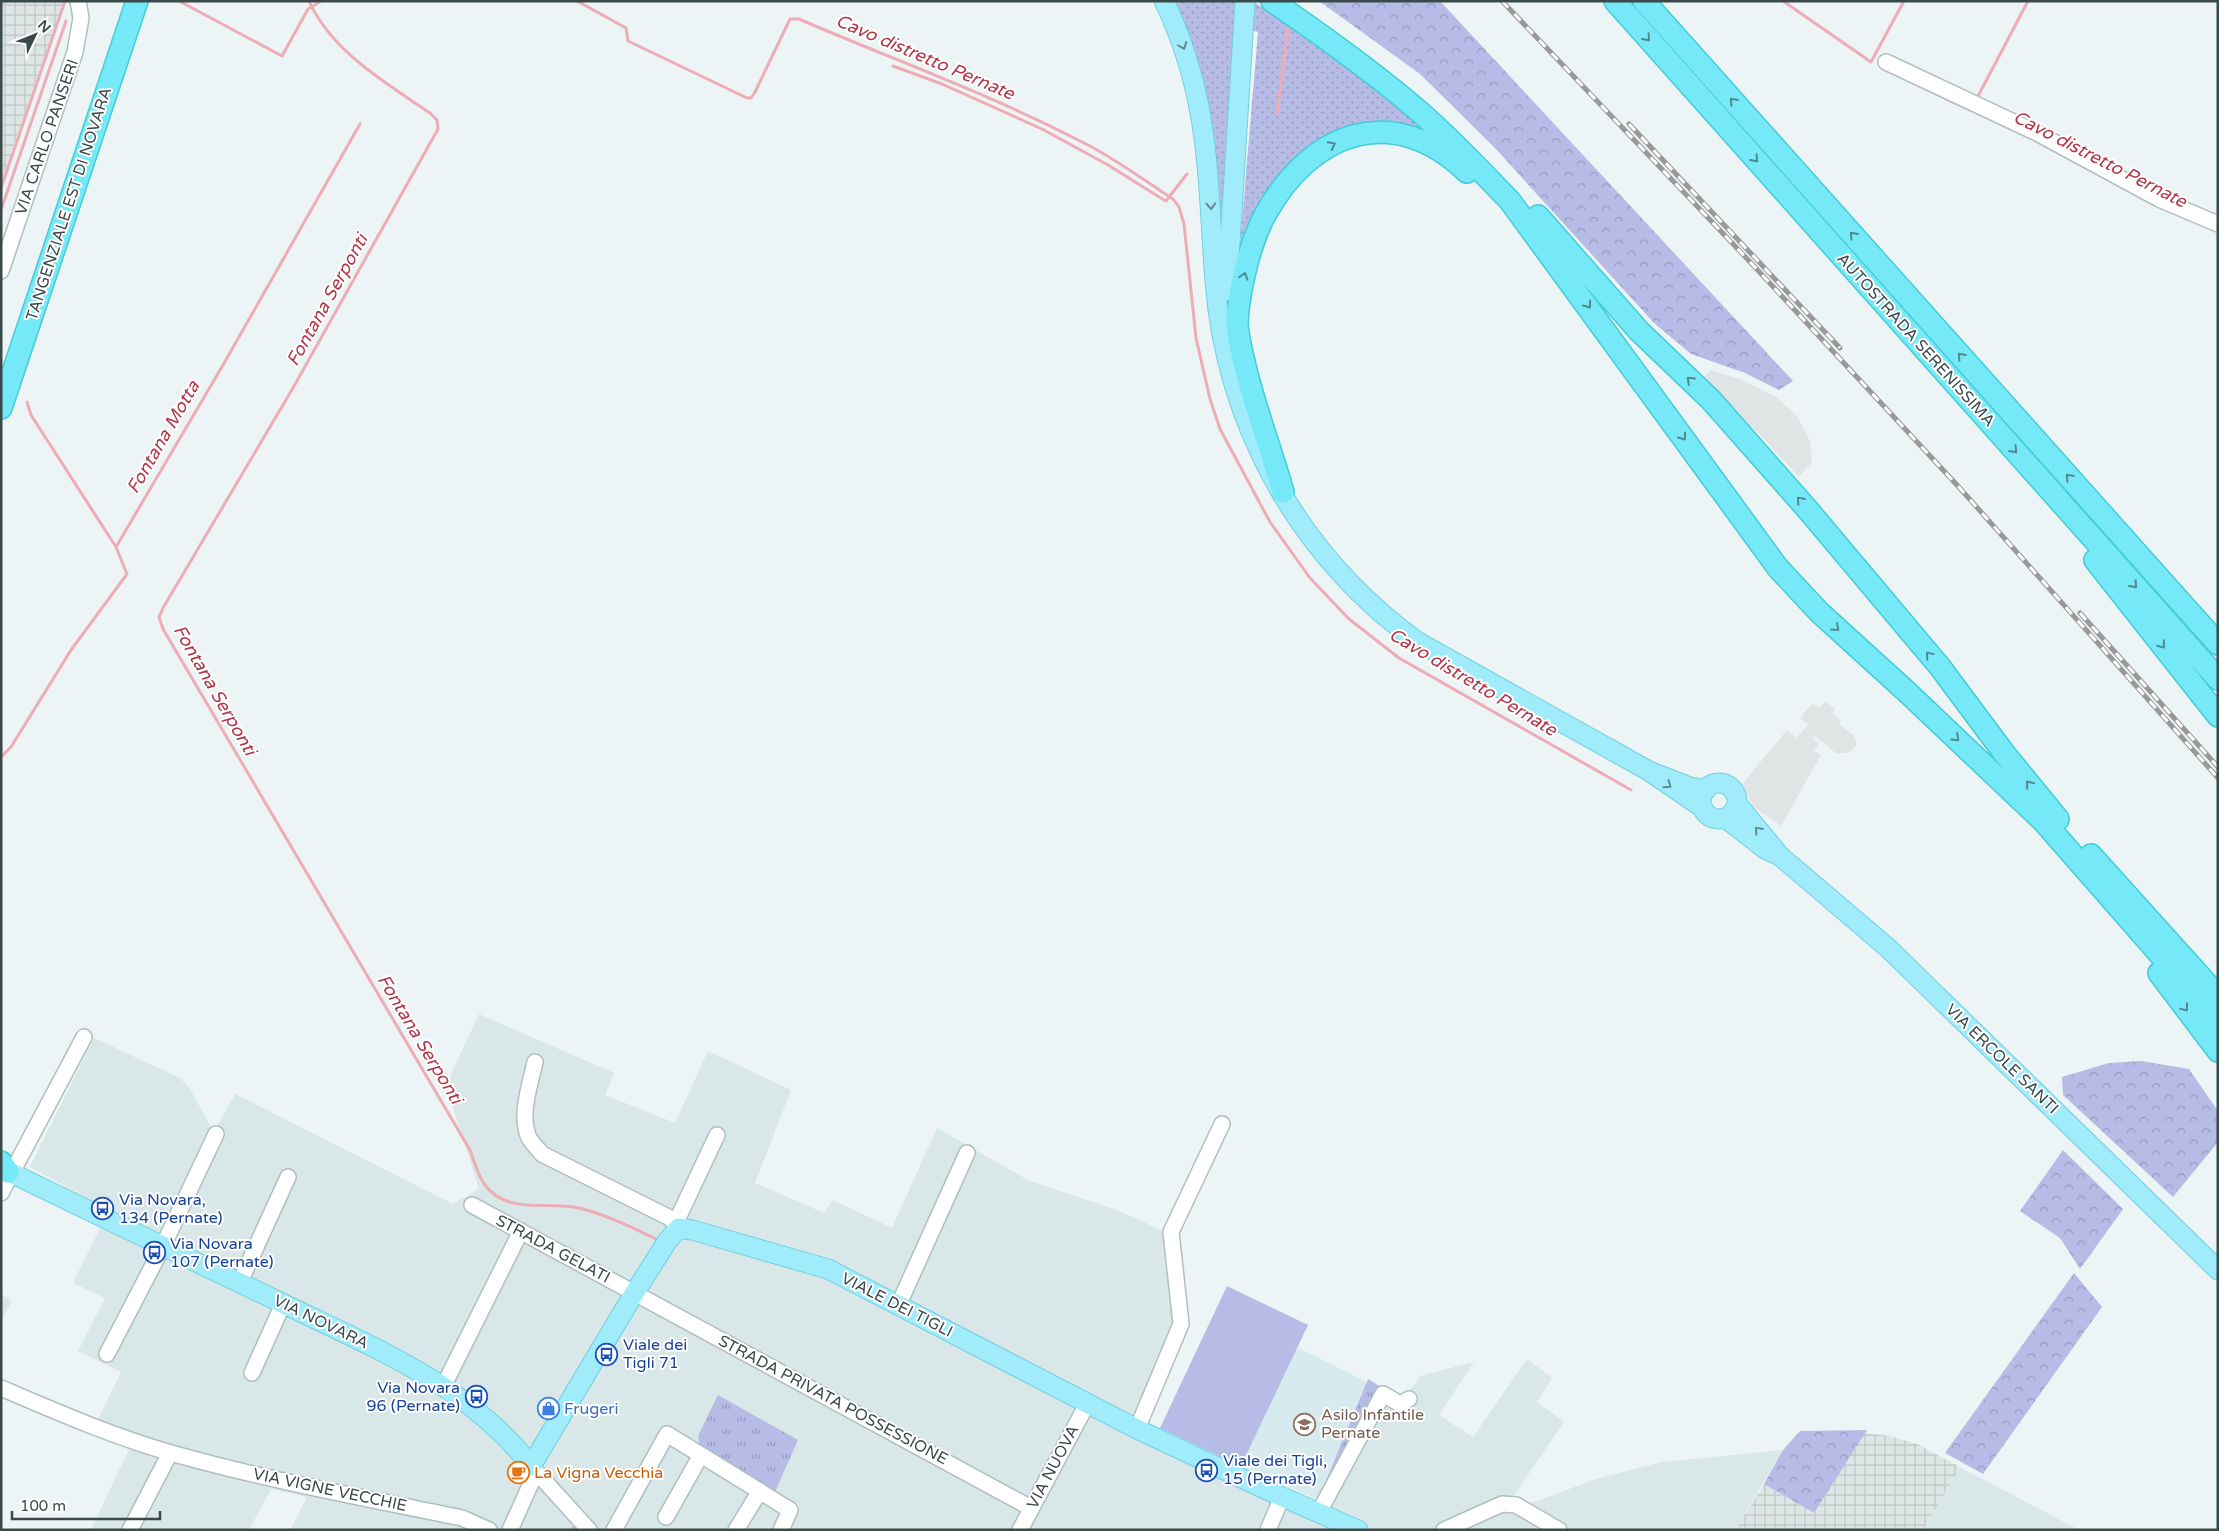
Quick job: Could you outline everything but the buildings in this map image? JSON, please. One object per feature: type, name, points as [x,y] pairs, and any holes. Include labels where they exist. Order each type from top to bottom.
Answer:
[{"type":"highway","name":"TANGENZIALE EST DI NOVARA","points":[[1,365],[122,1]]},
{"type":"highway","name":"TANGENZIALE EST DI NOVARA","points":[[1,408],[137,1]]},
{"type":"highway","name":"AUTOSTRADA SERENISSIMA","points":[[1615,1],[2218,679]]},
{"type":"highway","name":"AUTOSTRADA SERENISSIMA","points":[[1644,1],[2218,644]]},
{"type":"highway","points":[[1289,6],[1420,112],[1458,147],[1510,201],[1560,266],[1778,568],[1819,612],[1908,692],[2078,852],[2208,997],[2218,1022]]},
{"type":"highway","points":[[1289,6],[1398,76],[1452,123],[1493,163],[1639,330],[1711,400],[1808,510],[1940,668],[2046,804],[2078,852],[2107,906],[2218,1051]]},
{"type":"highway","points":[[1283,492],[1271,449],[1251,394],[1237,323],[1242,279],[1264,216],[1286,185],[1307,162],[1328,146],[1355,134],[1374,131],[1415,140],[1436,149],[1458,164],[1560,266]]},
{"type":"highway","points":[[2040,479],[2074,534],[2218,716]]},
{"type":"highway","points":[[2091,502],[2141,543],[2218,626]]},
{"type":"main road","points":[[1164,1],[1187,56],[1201,110],[1207,151],[1215,282],[1221,337],[1234,389],[1248,430],[1316,545],[1336,569],[1374,608],[1418,642],[1649,771],[1690,787],[1704,798],[1710,816],[1731,811],[1734,791],[1727,785],[1714,784],[1704,798]]},
{"type":"main road","points":[[1245,1],[1227,260],[1231,342],[1244,401],[1255,432],[1283,492]]},
{"type":"main road","name":"VIA ERCOLE SANTI","points":[[1731,811],[1764,849],[1780,856],[1888,948],[2218,1270]]},
{"type":"main road","name":"VIA NOVARA","points":[[6,1169],[399,1360],[443,1387],[485,1418],[532,1461]]},
{"type":"main road","points":[[532,1461],[635,1292],[668,1240],[679,1228]]},
{"type":"main road","name":"VIALE DEI TIGLI","points":[[679,1228],[692,1230],[828,1269],[1137,1429],[1358,1530]]},
{"type":"street","name":"VIA CARLO PANSERI","points":[[1,271],[76,52],[81,18],[78,1]]},
{"type":"street","points":[[1886,62],[2037,133],[2159,199],[2218,224]]},
{"type":"street","points":[[1,1193],[6,1169],[84,1037]]},
{"type":"street","points":[[535,1062],[525,1110],[526,1127],[530,1138],[542,1154],[670,1218],[679,1228]]},
{"type":"street","points":[[1137,1429],[1181,1324],[1172,1232],[1222,1124]]},
{"type":"street","points":[[107,1354],[163,1246],[216,1134]]},
{"type":"street","points":[[679,1228],[678,1218],[717,1135]]},
{"type":"street","points":[[898,1306],[967,1153]]},
{"type":"street","points":[[240,1282],[288,1177]]},
{"type":"street","name":"STRADA GELATI","points":[[472,1205],[635,1292]]},
{"type":"street","points":[[443,1387],[521,1231]]},
{"type":"street","name":"STRADA PRIVATA POSSESSIONE","points":[[635,1292],[1031,1508]]},
{"type":"street","points":[[252,1373],[283,1304]]},
{"type":"street","name":"VIA VIGNE VECCHIE","points":[[1,1388],[93,1427],[170,1453],[274,1478],[462,1518],[489,1530]]},
{"type":"street","points":[[1319,1512],[1383,1394],[1400,1404],[1409,1399]]},
{"type":"street","name":"VIA NUOVA","points":[[1020,1530],[1087,1404]]},
{"type":"street","points":[[614,1530],[667,1434],[790,1510],[781,1530]]},
{"type":"street","points":[[130,1530],[170,1453]]},
{"type":"street","points":[[666,1517],[701,1455]]},
{"type":"street","points":[[510,1530],[532,1461]]},
{"type":"street","name":"VIA NOVARA","points":[[532,1461],[589,1530]]},
{"type":"street","points":[[736,1530],[760,1491]]},
{"type":"street","points":[[1268,1530],[1282,1496]]},
{"type":"street","points":[[1444,1530],[1502,1504],[1516,1505],[1559,1530]]},
{"type":"shaded area","points":[[1,1],[64,1],[1,183]]},
{"type":"shaded area","points":[[1711,370],[1742,380],[1776,397],[1797,416],[1810,441],[1812,462],[1799,477],[1762,437],[1699,381]]},
{"type":"shaded area","points":[[1825,701],[1835,709],[1832,713],[1841,721],[1839,724],[1854,736],[1857,744],[1850,752],[1837,754],[1815,736],[1813,739],[1819,744],[1814,751],[1821,755],[1781,826],[1752,806],[1743,783],[1787,730],[1797,738],[1808,725],[1800,718],[1813,703],[1819,708]]},
{"type":"shaded area","points":[[479,1014],[614,1073],[605,1095],[675,1123],[708,1051],[791,1090],[755,1183],[824,1213],[833,1200],[892,1228],[937,1128],[1028,1180],[1122,1212],[1167,1233],[1176,1328],[1137,1421],[1239,1470],[1327,1506],[1386,1393],[1402,1402],[1420,1376],[1474,1362],[1439,1415],[1473,1437],[1527,1359],[1552,1378],[1537,1402],[1564,1422],[1514,1495],[1526,1505],[1599,1478],[1662,1462],[1783,1450],[1735,1530],[290,1530],[307,1497],[271,1489],[249,1530],[91,1530],[128,1451],[138,1436],[98,1419],[121,1372],[78,1351],[105,1298],[73,1283],[109,1210],[30,1167],[94,1038],[180,1078],[190,1089],[214,1132],[235,1094],[453,1204],[479,1189],[446,1085]]},
{"type":"shaded area","points":[[1,1294],[12,1301],[1,1321]]},
{"type":"shaded area","name":"Asilo Infantile Pernate","points":[[1297,1347],[1367,1382],[1318,1500],[1241,1466]]},
{"type":"shaded area","points":[[1864,1433],[1890,1436],[1917,1444],[1960,1467],[1923,1530],[1735,1530],[1764,1484],[1814,1513]]},
{"type":"shaded area","points":[[1960,1467],[2079,1530],[1923,1530]]},
{"type":"green space","points":[[1171,1],[1253,1],[1363,79],[1432,135],[1307,151],[1237,280],[1258,32],[1235,27],[1221,222],[1213,134],[1188,39]]},
{"type":"green space","points":[[1319,1],[1440,1],[1793,381],[1779,390],[1745,373],[1691,354],[1654,323],[1495,148],[1420,74]]},
{"type":"green space","points":[[2141,1061],[2189,1069],[2218,1111],[2218,1142],[2173,1197],[2063,1095],[2062,1077],[2109,1063]]},
{"type":"green space","points":[[2063,1150],[2123,1209],[2080,1269],[2060,1238],[2020,1211]]},
{"type":"green space","points":[[2074,1273],[2102,1307],[1983,1474],[1945,1453]]},
{"type":"green space","points":[[1227,1286],[1308,1325],[1241,1466],[1160,1428]]},
{"type":"green space","points":[[1368,1379],[1381,1387],[1328,1484],[1325,1483]]},
{"type":"green space","points":[[718,1395],[798,1440],[772,1499],[701,1455],[698,1436]]},
{"type":"green space","points":[[1867,1430],[1814,1513],[1764,1484],[1783,1450],[1800,1431]]},
{"type":"waterway","name":"Cavo distretto Pernate","points":[[1,188],[65,1]]},
{"type":"waterway","name":"Cavo distretto Pernate","points":[[179,1],[282,56],[308,9],[321,1]]},
{"type":"waterway","name":"Fontana Serponti","points":[[309,1],[331,36],[346,51],[378,78],[430,113],[437,120],[438,129],[293,388],[159,617],[163,629],[470,1150],[478,1173],[485,1185],[494,1194],[516,1204],[579,1208],[610,1218],[658,1240]]},
{"type":"waterway","name":"Cavo distretto Pernate","points":[[577,1],[626,28],[628,41],[747,98],[751,98],[755,92],[790,19],[799,19],[1014,109],[1107,156],[1174,200],[1179,207],[1184,224],[1196,338],[1210,399],[1220,429],[1270,522],[1310,578],[1349,619],[1399,658],[1631,790]]},
{"type":"waterway","name":"Cavo distretto Pernate","points":[[1783,1],[1871,62],[1904,1]]},
{"type":"waterway","name":"Cavo distretto Pernate","points":[[1976,100],[2028,1]]},
{"type":"waterway","name":"Fontana Serponti","points":[[1,210],[66,21]]},
{"type":"waterway","name":"Cavo distretto Pernate","points":[[1277,113],[1289,22]]},
{"type":"waterway","name":"Cavo distretto Pernate","points":[[893,66],[942,84],[1042,129],[1108,165],[1166,201],[1187,174]]},
{"type":"waterway","name":"Cavo distretto Pernate","points":[[1946,99],[1971,110]]},
{"type":"waterway","name":"Cavo distretto Pernate","points":[[1972,108],[1971,110],[1983,116]]},
{"type":"waterway","name":"Fontana Motta","points":[[1,757],[11,747],[71,650],[127,574],[116,547],[223,365],[360,124]]},
{"type":"waterway","name":"Fontana Serponti","points":[[27,402],[31,415],[116,547]]},
{"type":"railway","points":[[1502,1],[1752,264],[1957,485],[2218,778]]},
{"type":"railway","points":[[1629,124],[1840,348]]},
{"type":"railway","points":[[2080,613],[2218,767]]},
{"type":"place","name":"Via Novara, 134 (Pernate)","points":[[103,1209]]},
{"type":"place","name":"Via Novara 107 (Pernate)","points":[[154,1253]]},
{"type":"place","name":"Viale dei Tigli 71","points":[[607,1354]]},
{"type":"place","name":"Via Novara 96 (Pernate)","points":[[476,1397]]},
{"type":"place","name":"Frugeri","points":[[548,1409]]},
{"type":"place","name":"Asilo Infantile Pernate","points":[[1305,1424]]},
{"type":"place","name":"Viale dei Tigli, 15 (Pernate)","points":[[1207,1470]]},
{"type":"place","name":"La Vigna Vecchia","points":[[518,1473]]}]
